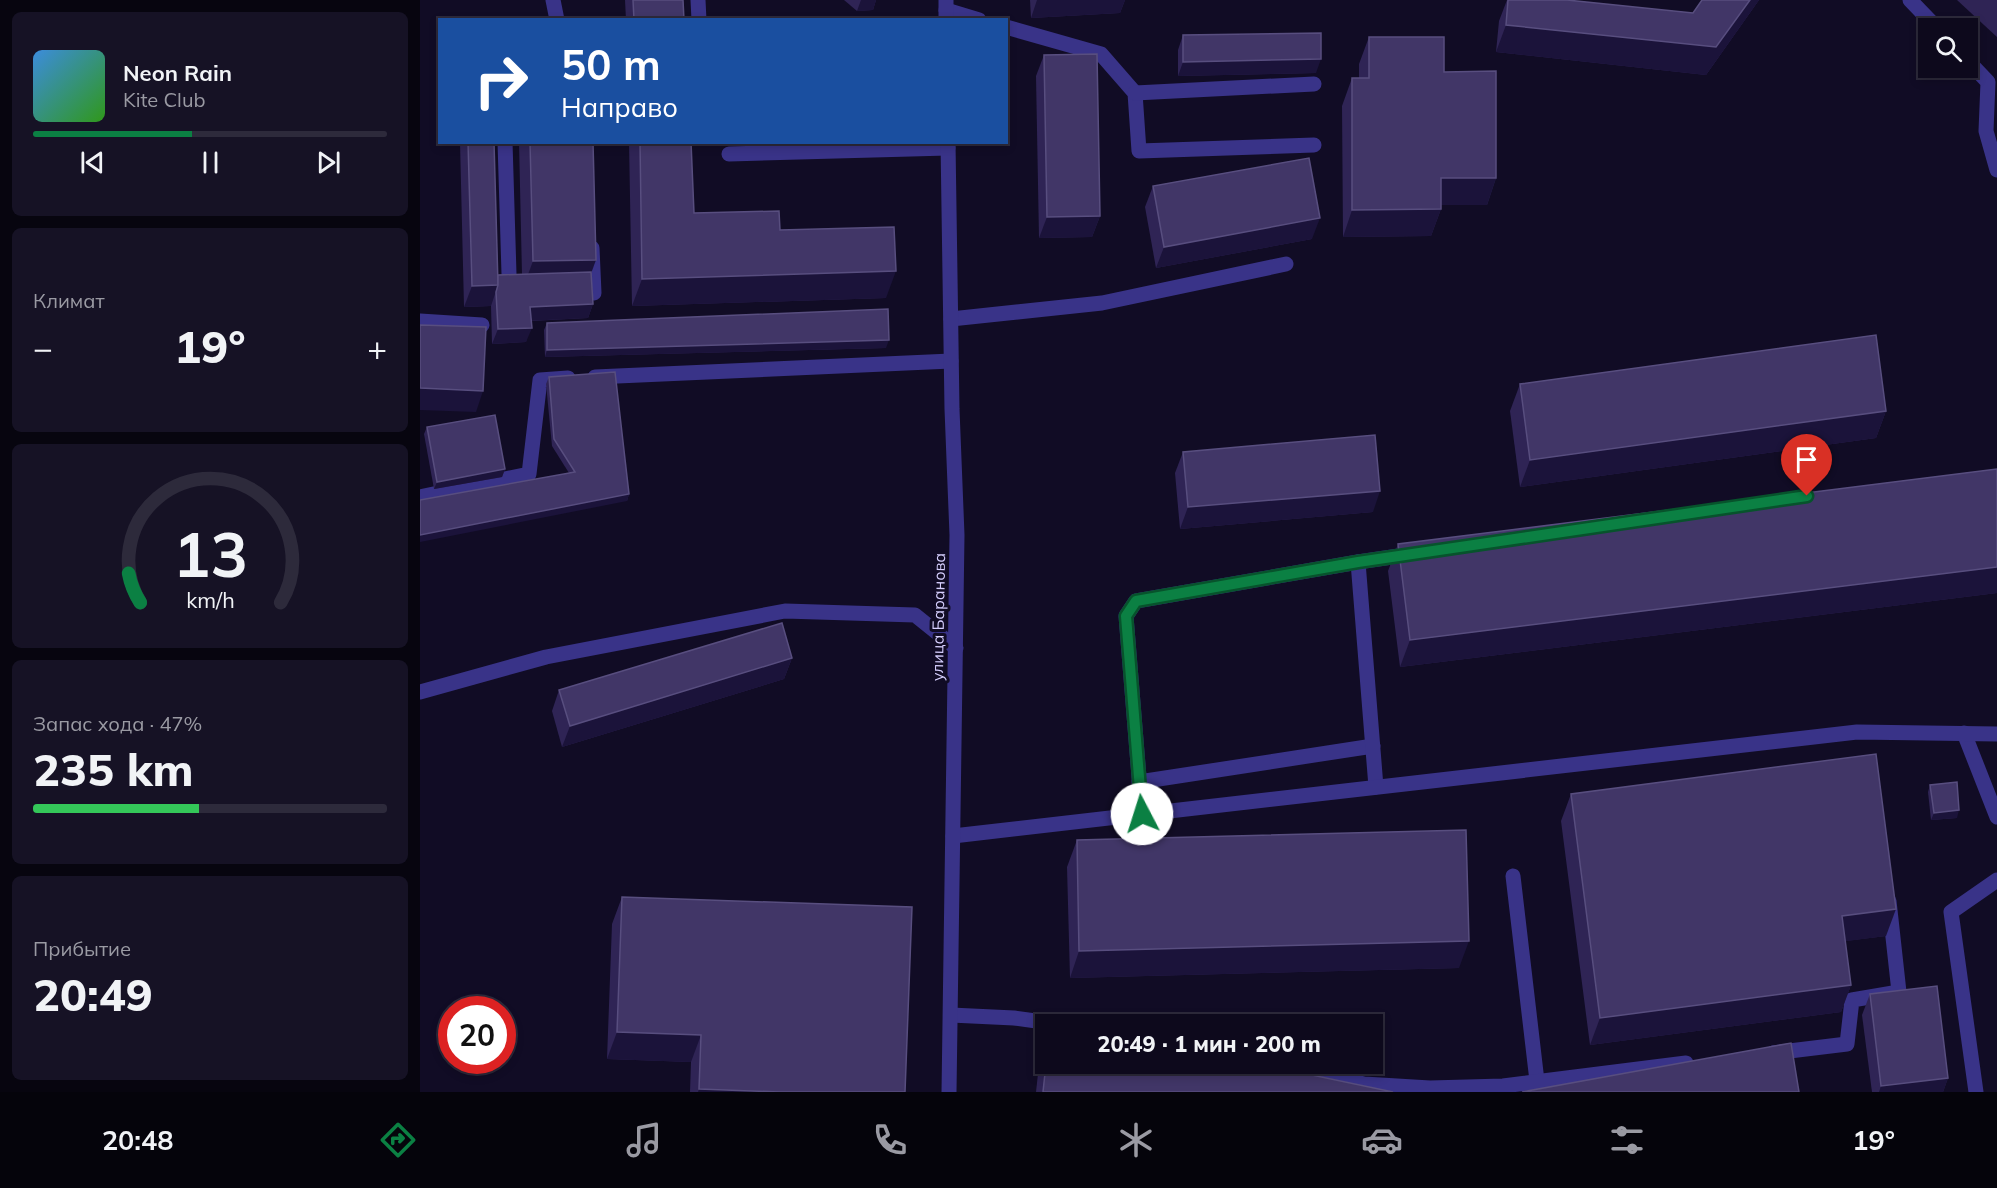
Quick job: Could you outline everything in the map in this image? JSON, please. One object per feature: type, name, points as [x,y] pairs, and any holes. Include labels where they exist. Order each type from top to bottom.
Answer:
[{"type":"street","points":[[553,0],[558,18]]},
{"type":"street","points":[[698,0],[699,18]]},
{"type":"street","points":[[1910,0],[1927,18]]},
{"type":"street","points":[[946,10],[972,18]]},
{"type":"street","points":[[1008,28],[1101,54],[1135,93],[1139,151],[1314,145]]},
{"type":"street","points":[[1978,72],[1988,82],[1986,131],[1997,170]]},
{"type":"street","points":[[1135,93],[1314,84]]},
{"type":"street","points":[[505,144],[509,274]]},
{"type":"street","points":[[729,154],[948,145]]},
{"type":"street","name":"улица Баранова","points":[[948,145],[951,361],[957,535],[949,1092]]},
{"type":"street","points":[[592,235],[594,293]]},
{"type":"street","points":[[951,319],[1102,303],[1286,264]]},
{"type":"street","points":[[420,321],[482,325]]},
{"type":"street","points":[[420,497],[529,474],[540,380],[951,361]]},
{"type":"street","points":[[1142,814],[1126,616],[1136,601],[1429,551]]},
{"type":"street","points":[[1358,562],[1376,787]]},
{"type":"street","points":[[420,692],[546,657],[785,611],[915,615],[956,648]]},
{"type":"street","points":[[953,836],[1857,732],[1997,734]]},
{"type":"street","points":[[1964,733],[1997,817]]},
{"type":"street","points":[[1139,782],[1373,746]]},
{"type":"street","points":[[1513,876],[1537,1082]]},
{"type":"street","points":[[1976,1092],[1951,912],[1997,880]]},
{"type":"street","points":[[1763,1054],[1847,1044],[1852,1000],[1899,992],[1887,887]]},
{"type":"street","points":[[951,1015],[1035,1021]]},
{"type":"street","points":[[1323,1074],[1364,1084],[1430,1088],[1503,1086],[1704,1061]]},
{"type":"building","points":[[633,0],[683,0],[684,18],[634,18]]},
{"type":"building","points":[[1508,0],[1567,0],[1693,13],[1702,0],[1750,0],[1716,47],[1506,25]]},
{"type":"building","points":[[1321,33],[1321,59],[1183,62],[1183,35]]},
{"type":"building","points":[[1369,37],[1444,37],[1444,72],[1496,71],[1496,178],[1441,178],[1441,209],[1352,210],[1352,78],[1369,78]]},
{"type":"building","points":[[1097,54],[1100,216],[1047,217],[1044,55]]},
{"type":"building","points":[[468,144],[494,144],[498,285],[472,286]]},
{"type":"building","points":[[530,144],[593,144],[596,260],[533,261]]},
{"type":"building","points":[[640,144],[691,144],[694,213],[779,211],[780,230],[894,227],[896,271],[642,279]]},
{"type":"building","points":[[1309,158],[1320,218],[1164,247],[1153,186]]},
{"type":"building","points":[[591,272],[593,304],[530,307],[532,328],[498,329],[496,292],[498,275]]},
{"type":"building","points":[[888,309],[889,340],[547,350],[547,323]]},
{"type":"building","points":[[420,325],[486,327],[483,391],[420,388]]},
{"type":"building","points":[[1876,335],[1886,411],[1530,460],[1520,384]]},
{"type":"building","points":[[615,372],[629,494],[420,535],[420,500],[575,472],[554,439],[549,377]]},
{"type":"building","points":[[495,415],[505,469],[437,482],[427,427]]},
{"type":"building","points":[[1375,435],[1380,491],[1188,507],[1183,452]]},
{"type":"building","points":[[1997,469],[1997,567],[1410,640],[1398,544]]},
{"type":"building","points":[[782,623],[792,658],[570,726],[559,690]]},
{"type":"building","points":[[1876,754],[1896,909],[1842,916],[1851,985],[1600,1018],[1571,794]]},
{"type":"building","points":[[1957,782],[1959,810],[1934,813],[1930,785]]},
{"type":"building","points":[[1466,830],[1469,941],[1079,951],[1077,840]]},
{"type":"building","points":[[622,897],[912,907],[905,1092],[779,1092],[699,1089],[701,1035],[617,1032]]},
{"type":"building","points":[[1937,986],[1948,1078],[1881,1086],[1870,994]]},
{"type":"building","points":[[1791,1043],[1799,1092],[1522,1092]]},
{"type":"building","points":[[1045,1074],[1307,1074],[1393,1092],[1043,1092]]},
{"type":"route","points":[[1142,814],[1126,616],[1136,601],[1358,562],[1807,496]]}]
